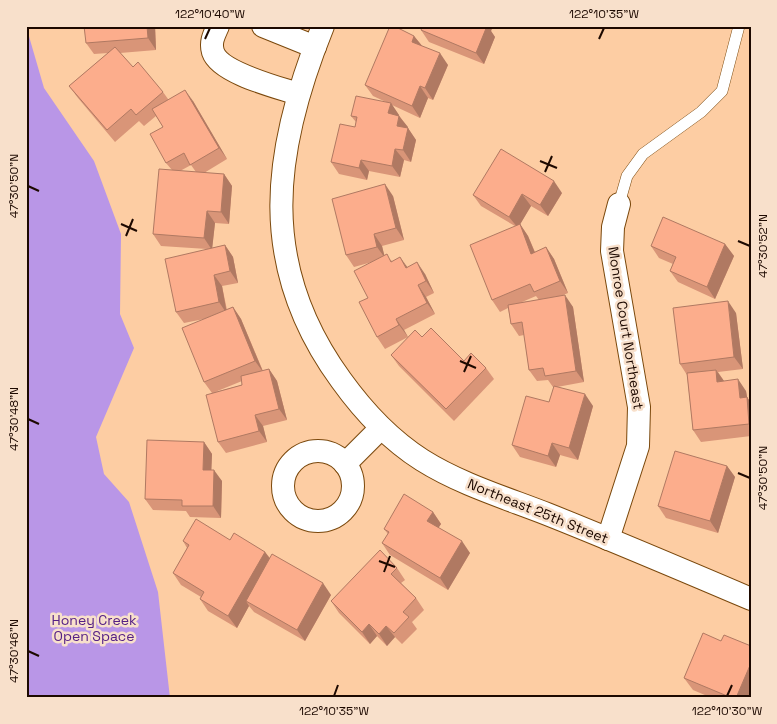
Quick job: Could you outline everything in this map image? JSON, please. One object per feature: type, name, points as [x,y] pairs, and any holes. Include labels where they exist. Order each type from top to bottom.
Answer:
[{"type":"street","points":[[218,26],[212,38],[213,52],[220,63],[232,70],[298,94]]},
{"type":"street","points":[[263,26],[315,47]]},
{"type":"street","name":"Northeast 25th Street","points":[[323,26],[298,94],[286,142],[280,185],[285,256],[294,293],[309,329],[331,367],[356,401],[381,428],[424,462],[460,480],[608,539],[751,600]]},
{"type":"street","name":"Monroe Court Northeast","points":[[608,539],[638,446],[640,426],[639,407],[612,251],[613,227],[619,204]]},
{"type":"street","points":[[345,464],[381,428]]},
{"type":"lane","points":[[619,204],[627,176],[643,154],[701,112],[722,91],[739,26]]},
{"type":"green space","name":"Honey Creek Open Space","points":[[26,26],[44,88],[94,161],[121,234],[120,314],[134,348],[96,437],[104,474],[129,502],[158,592],[170,698],[26,698]]},
{"type":"building","points":[[84,26],[147,26],[148,38],[86,43]]},
{"type":"building","points":[[390,26],[394,26],[414,36],[412,42],[440,53],[425,88],[420,86],[412,106],[365,85]]},
{"type":"building","points":[[423,26],[487,26],[476,53],[421,30]]},
{"type":"building","points":[[115,47],[133,67],[138,62],[163,92],[136,115],[131,109],[107,130],[69,86]]},
{"type":"building","points":[[185,90],[219,148],[190,165],[184,153],[166,163],[150,134],[163,127],[152,109]]},
{"type":"building","points":[[356,96],[391,103],[388,113],[399,116],[397,126],[408,128],[403,150],[395,149],[392,166],[361,160],[359,168],[331,162],[340,124],[355,127],[357,117],[351,116]]},
{"type":"building","points":[[501,149],[554,181],[540,205],[522,194],[509,217],[473,195]]},
{"type":"building","points":[[159,169],[224,174],[221,212],[207,211],[204,238],[153,234]]},
{"type":"building","points":[[385,184],[396,228],[374,234],[377,247],[346,255],[332,199]]},
{"type":"building","points":[[663,217],[725,244],[707,287],[670,271],[676,257],[651,246]]},
{"type":"building","points":[[520,224],[531,254],[546,247],[560,281],[534,292],[530,284],[492,300],[470,245]]},
{"type":"building","points":[[225,245],[230,271],[214,275],[219,302],[176,312],[165,259]]},
{"type":"building","points":[[387,254],[391,262],[400,257],[406,268],[417,262],[426,281],[418,285],[427,303],[396,319],[399,325],[377,337],[359,302],[368,298],[354,271]]},
{"type":"building","points":[[565,295],[576,371],[545,376],[543,368],[529,370],[522,322],[511,324],[508,305]]},
{"type":"building","points":[[728,301],[734,357],[680,364],[673,308]]},
{"type":"building","points":[[233,307],[255,361],[204,382],[182,328]]},
{"type":"building","points":[[431,328],[464,361],[471,353],[486,368],[446,409],[391,355],[415,330],[422,337]]},
{"type":"building","points":[[269,369],[279,409],[255,415],[259,431],[218,442],[206,395],[242,385],[241,376]]},
{"type":"building","points":[[716,370],[717,382],[738,379],[740,398],[747,397],[749,424],[693,430],[687,373]]},
{"type":"building","points":[[554,386],[585,394],[569,448],[552,443],[548,456],[512,445],[526,396],[549,402]]},
{"type":"building","points":[[147,440],[204,442],[203,470],[214,470],[213,506],[182,506],[182,500],[145,499]]},
{"type":"building","points":[[675,451],[727,466],[710,521],[658,506]]},
{"type":"building","points":[[404,494],[433,512],[427,521],[462,541],[440,578],[382,543],[389,532],[384,529]]},
{"type":"building","points":[[196,519],[230,540],[234,533],[265,552],[228,616],[200,599],[204,592],[173,573],[189,545],[183,541]]},
{"type":"building","points":[[380,550],[397,568],[391,574],[416,598],[403,612],[409,617],[394,633],[386,626],[379,634],[369,624],[362,632],[331,601]]},
{"type":"building","points":[[272,554],[323,583],[297,630],[246,601]]},
{"type":"building","points":[[703,633],[721,641],[724,635],[751,646],[751,663],[736,698],[684,678]]}]
